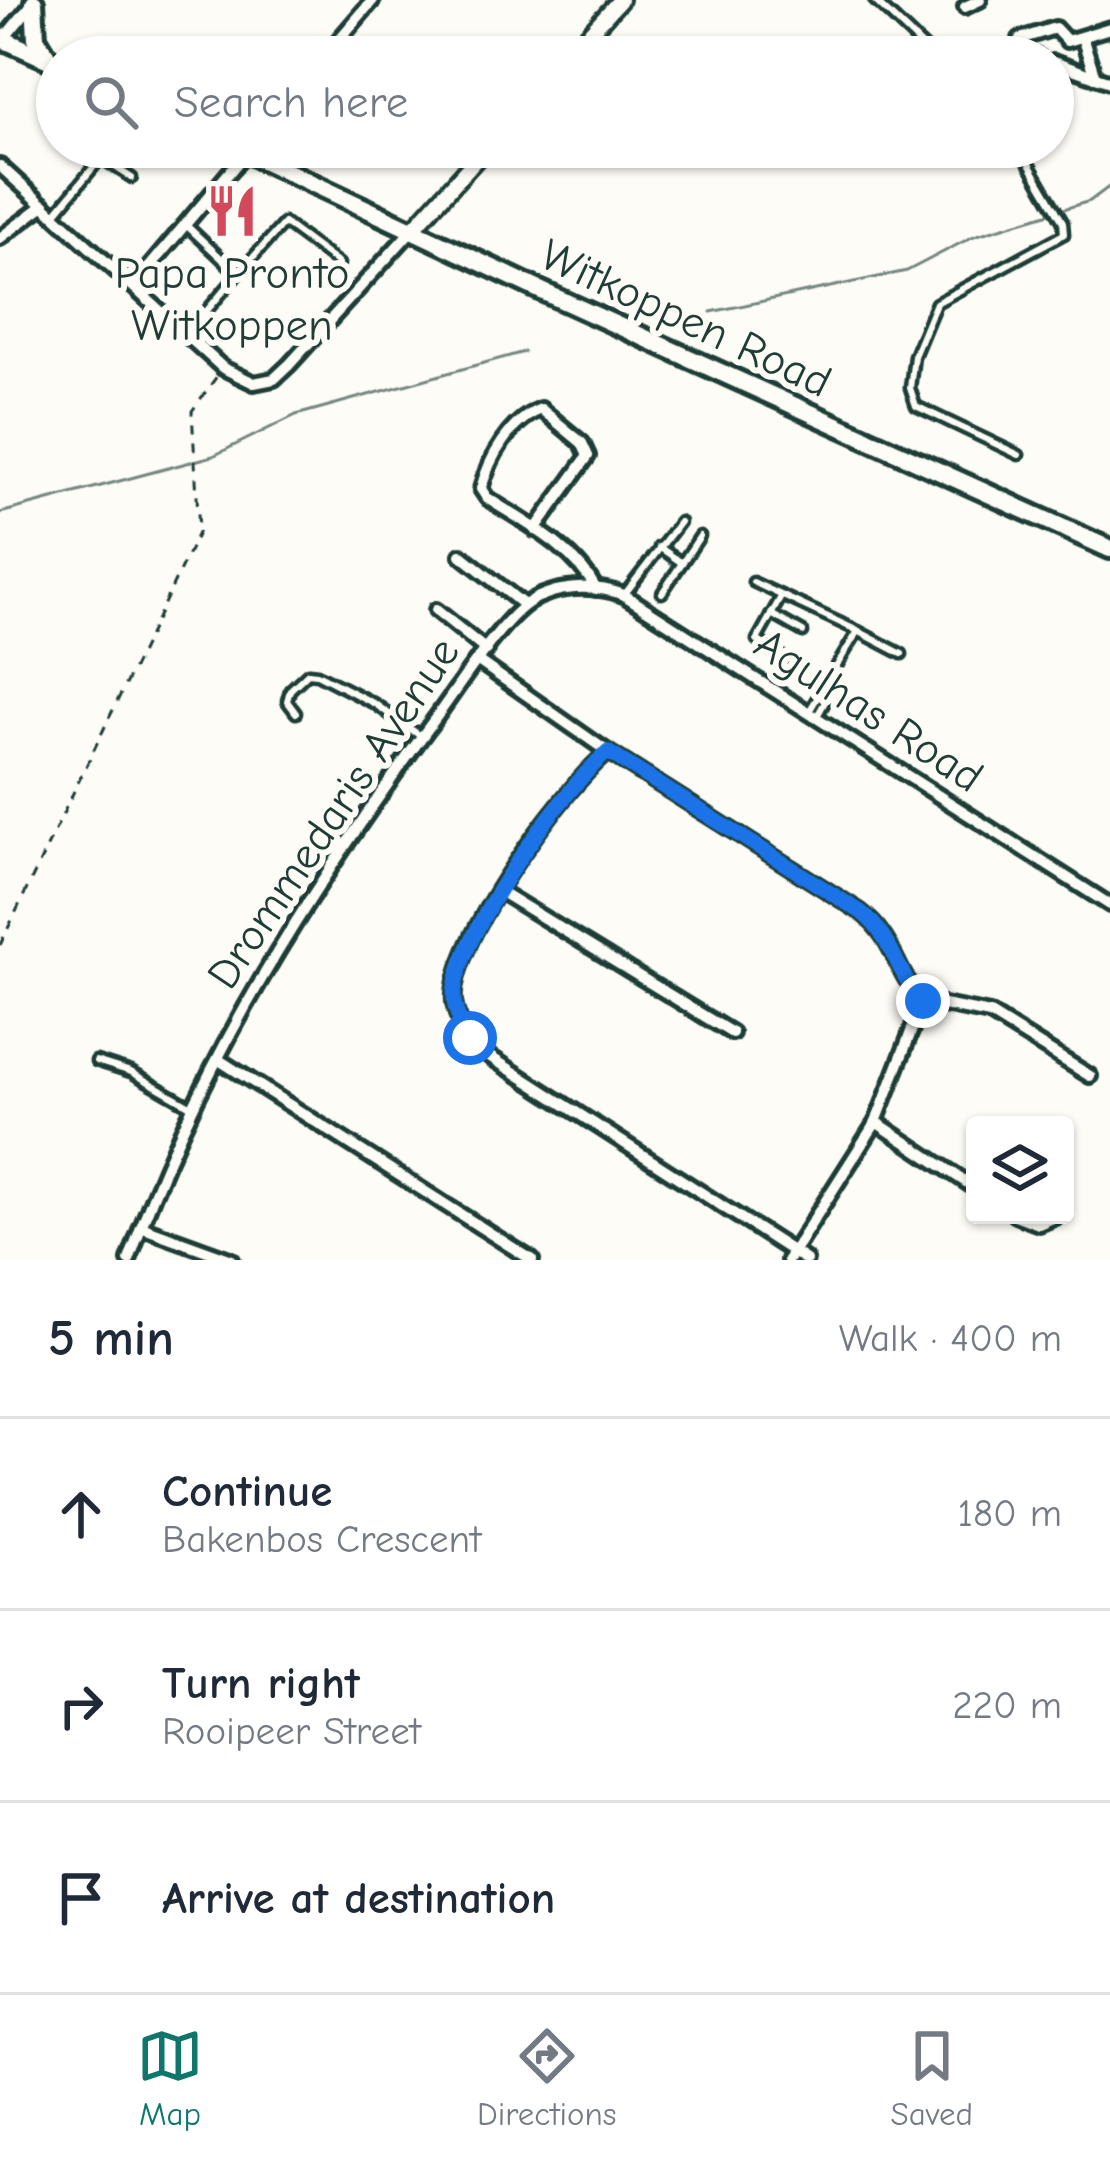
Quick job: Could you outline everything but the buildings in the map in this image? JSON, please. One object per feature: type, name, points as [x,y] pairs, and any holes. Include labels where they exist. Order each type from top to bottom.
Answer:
[{"type":"main road","points":[[34,1],[36,38]]},
{"type":"main road","points":[[1,40],[36,55]]},
{"type":"main road","name":"Witkoppen Road","points":[[284,168],[546,293],[1110,549]]},
{"type":"street","points":[[342,36],[373,0]]},
{"type":"street","points":[[587,36],[620,0]]},
{"type":"street","points":[[965,7],[980,0]]},
{"type":"street","points":[[1,40],[34,1]]},
{"type":"street","points":[[1030,36],[1055,28],[1062,36]]},
{"type":"street","points":[[1074,38],[1110,28]]},
{"type":"street","points":[[1082,37],[1095,77]]},
{"type":"street","points":[[1074,70],[1110,82]]},
{"type":"street","points":[[0,166],[224,368],[247,382],[274,379],[468,168]]},
{"type":"street","points":[[135,284],[230,168]]},
{"type":"street","points":[[0,238],[44,205]]},
{"type":"street","points":[[460,555],[524,605],[554,592],[591,588],[584,568],[481,489],[490,457],[526,417],[541,409],[582,443],[588,456],[535,530]]},
{"type":"street","name":"Agulhas Road","points":[[591,588],[624,595],[1110,905]]},
{"type":"street","name":"Drommedaris Avenue","points":[[129,1260],[195,1108],[265,968],[422,737],[524,605]]},
{"type":"street","points":[[436,610],[482,655],[608,752],[861,912],[884,933],[923,1001],[990,1013],[1090,1076]]},
{"type":"street","points":[[608,752],[554,808],[501,892],[457,978],[454,1006],[470,1038],[489,1056],[790,1256],[806,1260]]},
{"type":"street","points":[[501,892],[732,1033]]},
{"type":"street","points":[[790,1256],[876,1122],[923,1001]]},
{"type":"street","points":[[219,1060],[532,1260]]},
{"type":"street","points":[[876,1122],[966,1182]]},
{"type":"street","points":[[141,1227],[232,1260]]},
{"type":"lane","points":[[874,0],[912,36]]},
{"type":"lane","points":[[56,214],[93,168]]},
{"type":"lane","points":[[116,168],[132,178]]},
{"type":"lane","points":[[1019,455],[916,406],[910,395],[910,377],[917,343],[936,303],[987,272],[1061,237],[1065,229],[1030,168]]},
{"type":"lane","points":[[204,314],[284,223],[339,264]]},
{"type":"lane","points":[[186,225],[238,274]]},
{"type":"lane","points":[[624,595],[680,522]]},
{"type":"lane","points":[[662,593],[700,536]]},
{"type":"lane","points":[[659,547],[682,563]]},
{"type":"lane","points":[[753,582],[902,654]]},
{"type":"lane","points":[[782,597],[758,642],[785,658]]},
{"type":"lane","points":[[772,614],[803,632]]},
{"type":"lane","points":[[812,716],[832,689],[829,679],[857,632]]},
{"type":"lane","points":[[296,713],[287,701],[290,690],[308,673],[317,674],[375,704],[422,737]]},
{"type":"lane","points":[[96,1061],[131,1072],[195,1108]]},
{"type":"path","points":[[0,945],[199,532],[192,411],[224,368]]},
{"type":"waterway","points":[[711,312],[907,271],[974,236],[1090,201],[1110,186]]},
{"type":"waterway","points":[[0,513],[213,456],[296,415],[524,352]]},
{"type":"place","name":"Papa Pronto Witkoppen","points":[[232,211]]},
{"type":"route","points":[[470,1038],[454,1006],[460,968],[538,830],[577,779],[608,752],[825,886],[880,927],[923,1001]]}]
